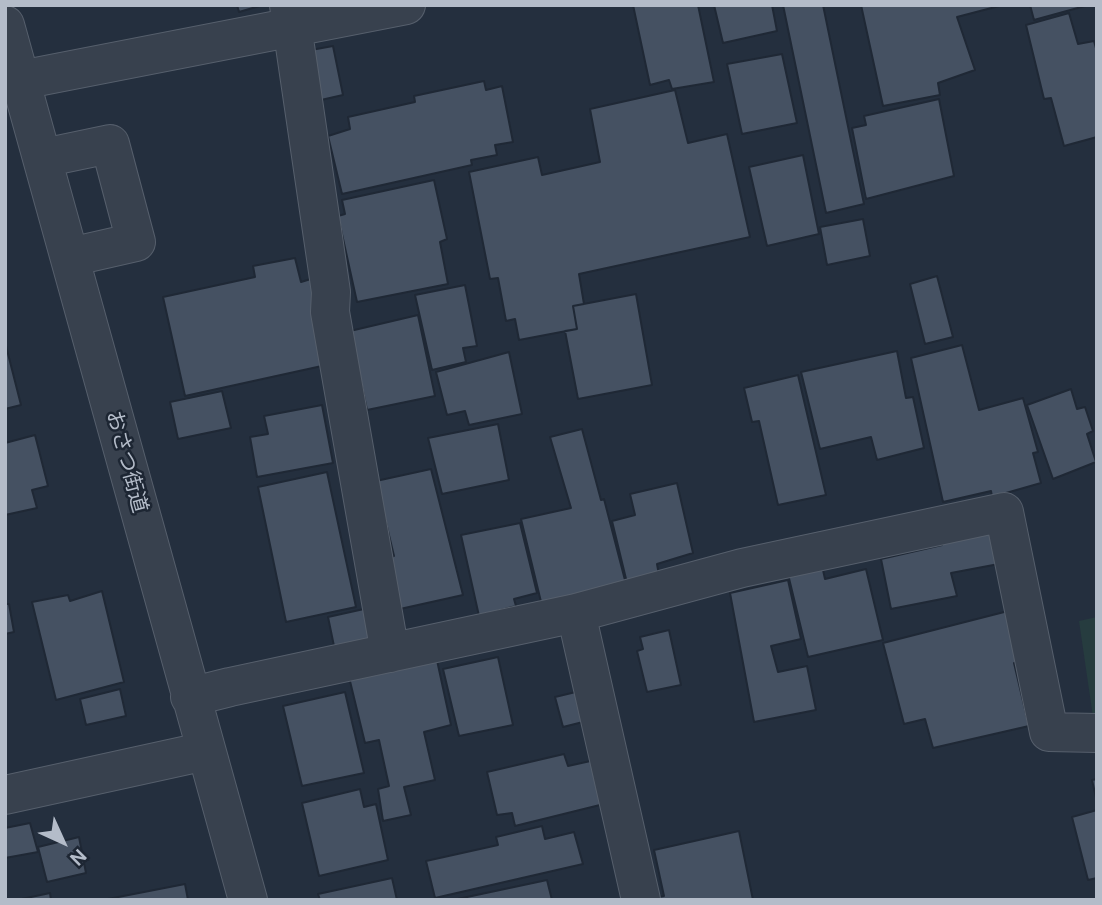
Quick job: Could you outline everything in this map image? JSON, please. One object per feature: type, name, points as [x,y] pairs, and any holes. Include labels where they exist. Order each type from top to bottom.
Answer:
[{"type":"street","points":[[21,80],[290,16],[406,5]]},
{"type":"street","points":[[290,16],[331,292],[330,312],[390,653]]},
{"type":"street","name":"おさつ街道","points":[[5,25],[248,900]]},
{"type":"street","points":[[43,158],[110,144],[136,242],[70,257]]},
{"type":"street","points":[[190,698],[576,613],[742,568],[1003,512],[1049,732],[1097,733]]},
{"type":"street","points":[[576,613],[641,900]]},
{"type":"street","points":[[5,795],[206,751]]},
{"type":"green space","points":[[1097,617],[1097,716],[1093,717],[1079,621]]},
{"type":"building","points":[[237,5],[263,5],[239,12]]},
{"type":"building","points":[[633,5],[698,5],[714,82],[672,89],[669,80],[650,85]]},
{"type":"building","points":[[714,5],[772,5],[777,31],[723,43]]},
{"type":"building","points":[[783,5],[823,5],[864,204],[826,213]]},
{"type":"building","points":[[861,5],[1003,5],[957,17],[975,70],[938,83],[940,95],[883,106]]},
{"type":"building","points":[[1030,5],[1084,5],[1085,6],[1034,20]]},
{"type":"building","points":[[1069,13],[1078,44],[1094,41],[1097,52],[1097,137],[1064,146],[1051,98],[1044,99],[1026,25]]},
{"type":"building","points":[[333,46],[343,95],[321,100],[311,50]]},
{"type":"building","points":[[782,54],[797,123],[742,134],[727,64]]},
{"type":"building","points":[[484,81],[486,90],[502,86],[513,142],[495,145],[497,155],[471,160],[472,165],[342,194],[328,136],[350,129],[348,117],[415,102],[414,96]]},
{"type":"building","points":[[675,90],[688,143],[727,134],[750,237],[579,274],[584,304],[573,306],[577,329],[519,340],[515,319],[506,321],[498,278],[490,279],[469,172],[538,157],[542,175],[600,162],[590,109]]},
{"type":"building","points":[[939,99],[954,176],[866,199],[852,128],[866,125],[864,116]]},
{"type":"building","points":[[803,155],[819,234],[767,246],[749,167]]},
{"type":"building","points":[[434,180],[447,239],[440,242],[448,284],[357,302],[338,216],[345,214],[342,200]]},
{"type":"building","points":[[863,219],[870,256],[827,265],[820,227]]},
{"type":"building","points":[[295,258],[301,282],[314,278],[331,364],[185,396],[163,297],[255,277],[253,266]]},
{"type":"building","points":[[937,276],[953,337],[925,344],[910,284]]},
{"type":"building","points":[[465,285],[477,346],[463,348],[466,362],[432,370],[415,295]]},
{"type":"building","points":[[636,294],[652,385],[578,399],[565,331],[577,329],[573,306]]},
{"type":"building","points":[[418,315],[435,396],[367,410],[350,331]]},
{"type":"building","points":[[5,342],[21,405],[5,409]]},
{"type":"building","points":[[962,345],[979,410],[1023,398],[1038,452],[1033,453],[1041,483],[992,497],[991,491],[943,502],[911,358]]},
{"type":"building","points":[[897,351],[906,398],[913,397],[924,448],[877,460],[871,437],[820,449],[801,372]]},
{"type":"building","points":[[509,352],[522,414],[469,425],[465,411],[447,415],[436,372]]},
{"type":"building","points":[[798,375],[826,495],[778,505],[759,421],[752,422],[744,388]]},
{"type":"building","points":[[1071,389],[1077,409],[1085,407],[1093,431],[1087,434],[1096,462],[1053,479],[1027,405]]},
{"type":"building","points":[[222,391],[231,428],[178,439],[170,402]]},
{"type":"building","points":[[322,405],[333,463],[257,477],[250,437],[268,434],[264,416]]},
{"type":"building","points":[[498,424],[509,480],[442,494],[428,438]]},
{"type":"building","points":[[582,429],[626,584],[542,606],[521,519],[571,508],[550,437]]},
{"type":"building","points":[[35,435],[48,486],[32,490],[37,508],[5,515],[5,443]]},
{"type":"building","points":[[431,469],[463,595],[400,609],[387,558],[394,556],[376,481]]},
{"type":"building","points":[[327,472],[356,607],[286,622],[258,487]]},
{"type":"building","points":[[677,483],[693,553],[657,564],[659,575],[627,583],[612,521],[635,515],[630,494]]},
{"type":"building","points":[[520,523],[537,593],[514,599],[516,606],[479,616],[461,535]]},
{"type":"building","points":[[997,525],[1004,563],[951,573],[957,596],[891,609],[881,559],[942,545],[940,536]]},
{"type":"building","points":[[821,561],[825,579],[866,569],[883,640],[808,657],[787,570]]},
{"type":"building","points":[[788,580],[801,639],[771,646],[778,672],[807,666],[816,710],[754,722],[730,593]]},
{"type":"building","points":[[102,591],[124,682],[56,700],[32,602],[68,595],[70,601]]},
{"type":"building","points":[[5,604],[9,604],[14,632],[5,634]]},
{"type":"building","points":[[373,607],[380,640],[335,651],[328,617]]},
{"type":"building","points":[[1012,610],[1023,661],[1014,663],[1029,726],[933,748],[925,719],[904,724],[883,643]]},
{"type":"building","points":[[669,630],[681,685],[647,692],[637,651],[643,649],[640,637]]},
{"type":"building","points":[[435,651],[451,725],[424,732],[435,780],[404,787],[411,815],[383,821],[378,789],[389,786],[379,740],[365,743],[349,677]]},
{"type":"building","points":[[498,657],[513,725],[459,736],[443,669]]},
{"type":"building","points":[[120,689],[126,716],[86,725],[80,699]]},
{"type":"building","points":[[584,690],[591,720],[563,727],[555,697]]},
{"type":"building","points":[[345,692],[364,773],[302,786],[283,706]]},
{"type":"building","points":[[564,754],[568,766],[595,760],[604,804],[515,826],[512,813],[497,815],[487,772]]},
{"type":"building","points":[[1097,779],[1097,802],[1092,780]]},
{"type":"building","points":[[360,789],[364,807],[376,804],[388,860],[319,876],[302,803]]},
{"type":"building","points":[[1097,810],[1097,878],[1088,880],[1072,817]]},
{"type":"building","points":[[30,823],[38,852],[5,858],[5,828]]},
{"type":"building","points":[[542,826],[545,839],[574,832],[583,864],[435,898],[426,861],[498,845],[496,837]]},
{"type":"building","points":[[739,831],[753,900],[659,900],[658,897],[664,896],[654,850]]},
{"type":"building","points":[[79,837],[86,873],[47,882],[38,847]]},
{"type":"building","points":[[392,878],[397,900],[320,900],[318,894]]},
{"type":"building","points":[[547,880],[552,900],[453,900]]},
{"type":"building","points":[[185,884],[188,900],[103,900]]},
{"type":"building","points":[[50,893],[51,900],[17,900]]}]
